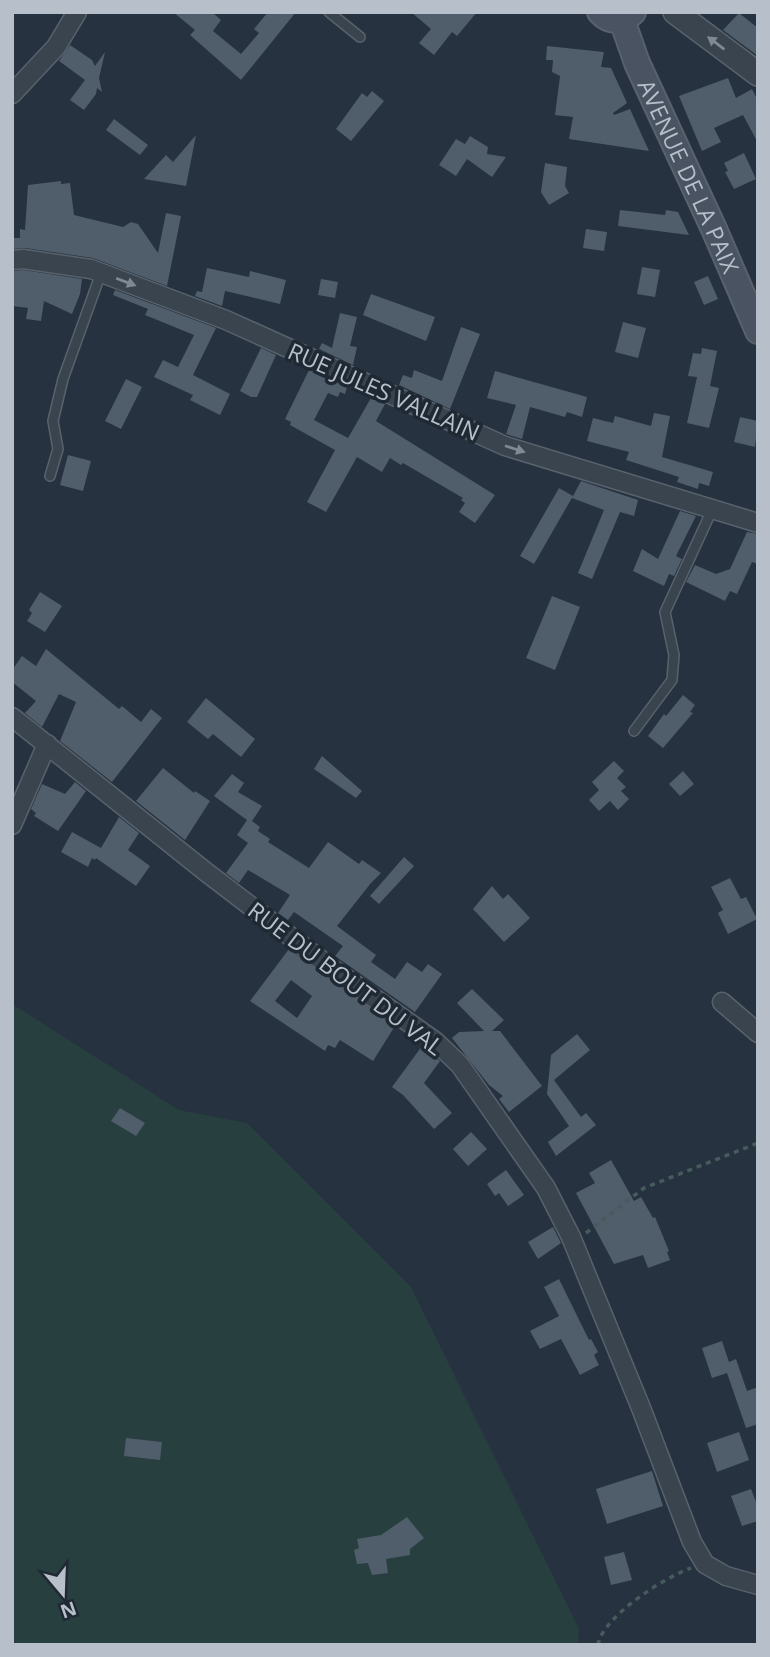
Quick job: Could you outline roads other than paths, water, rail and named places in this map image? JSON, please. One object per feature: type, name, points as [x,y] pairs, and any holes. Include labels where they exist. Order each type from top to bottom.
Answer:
[{"type":"main road","name":"AVENUE DE LA PAIX","points":[[618,15],[636,63],[714,229],[758,331]]},
{"type":"street","points":[[12,94],[56,47],[77,12]]},
{"type":"street","points":[[675,12],[758,74]]},
{"type":"street","name":"RUE JULES VALLAIN","points":[[12,260],[78,267],[102,273],[226,320],[505,446],[758,523]]},
{"type":"street","name":"RUE DU BOUT DU VAL","points":[[12,717],[227,888],[333,969],[435,1041],[460,1065],[546,1188],[574,1243],[692,1542],[705,1564],[726,1576],[758,1585]]},
{"type":"street","points":[[12,825],[47,744]]},
{"type":"street","points":[[722,1002],[758,1033]]},
{"type":"lane","points":[[329,12],[360,37]]},
{"type":"lane","points":[[50,476],[58,449],[53,421],[63,379],[102,273]]},
{"type":"lane","points":[[634,731],[672,680],[674,655],[665,612],[712,510]]}]
